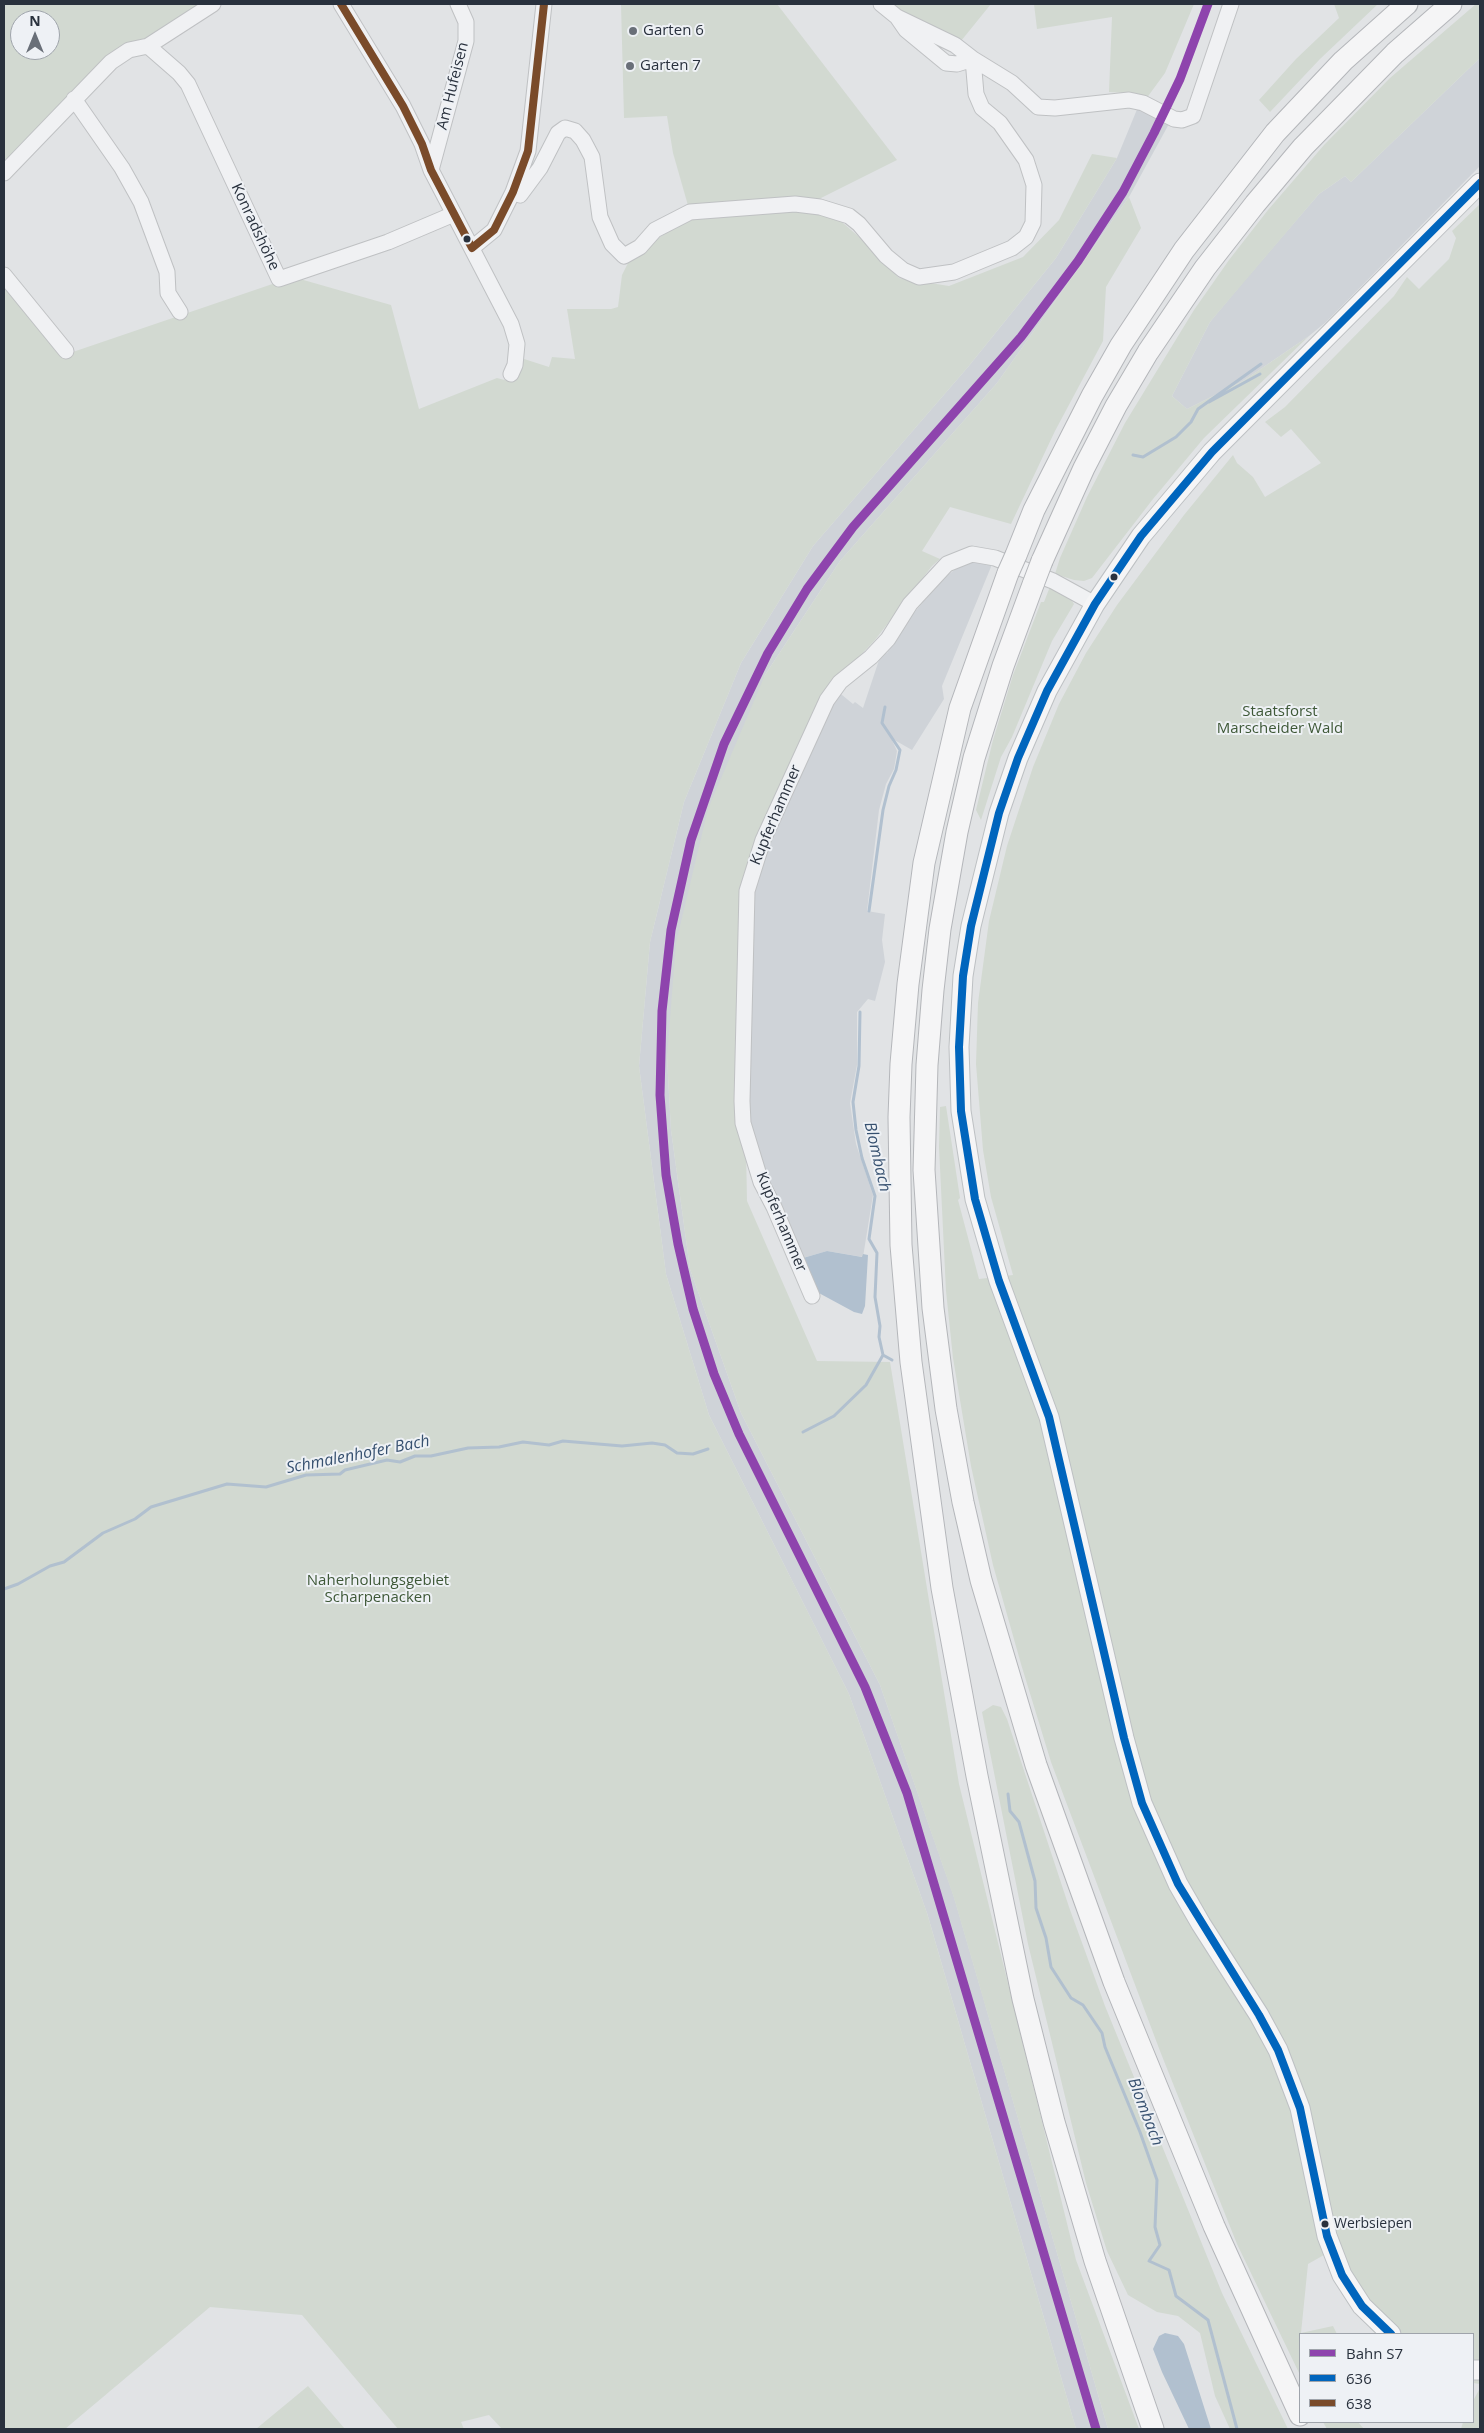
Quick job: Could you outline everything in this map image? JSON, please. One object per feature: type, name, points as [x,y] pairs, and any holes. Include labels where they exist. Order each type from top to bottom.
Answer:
[{"type":"highway","points":[[1153,2429],[1095,2261],[1054,2122],[1023,1999],[977,1776],[942,1588],[911,1362],[901,1245],[899,1118],[908,984],[914,927],[926,854],[960,708],[978,654],[1034,510],[1092,396],[1120,346],[1184,250],[1275,133],[1344,61],[1407,4]]},
{"type":"highway","points":[[1299,2413],[1214,2226],[1111,1972],[1036,1764],[981,1580],[963,1502],[946,1409],[933,1308],[927,1244],[924,1119],[933,990],[940,929],[957,832],[974,758],[1005,658],[1042,561],[1084,468],[1116,406],[1148,352],[1205,268],[1255,204],[1303,147],[1395,53],[1451,4]]},
{"type":"main road","points":[[1390,2333],[1369,2314],[1342,2275],[1327,2236],[1300,2108],[1278,2050],[1260,2016],[1200,1924],[1178,1884],[1142,1803],[1124,1738],[1051,1426],[999,1281],[975,1199],[968,1165],[960,1092],[959,1047],[964,976],[971,926],[991,842],[1008,784],[1033,721],[1068,650],[1095,604],[1142,536],[1212,452],[1480,183]]},
{"type":"street","points":[[4,173],[111,62],[129,50],[148,46],[213,4]]},
{"type":"street","points":[[341,4],[402,106],[422,144],[431,170],[503,308],[517,344],[515,365],[511,374]]},
{"type":"street","name":"Am Hufeisen","points":[[431,170],[466,41],[466,22],[458,4]]},
{"type":"street","points":[[472,248],[494,230],[513,192],[528,152],[544,4]]},
{"type":"street","points":[[881,4],[897,17],[955,45],[972,60],[1012,83],[1038,107],[1055,108],[1129,100],[1143,103],[1174,119],[1188,120],[1193,116],[1231,4]]},
{"type":"street","name":"Konradshöhe","points":[[148,46],[179,73],[188,84],[280,279],[388,242],[454,214]]},
{"type":"street","points":[[513,192],[520,195],[540,168],[558,133],[565,128],[575,131],[583,140],[592,157],[600,217],[612,244],[624,256],[640,247],[655,230],[690,212],[795,204],[820,207],[849,216],[903,270],[919,277],[954,272],[1020,244],[1029,234],[1034,214],[1034,185],[1026,160],[1000,123],[982,108],[976,94],[972,60]]},
{"type":"street","points":[[74,99],[134,189],[164,259],[168,272],[168,293],[180,312]]},
{"type":"street","points":[[4,275],[66,351]]},
{"type":"street","name":"Kupferhammer","points":[[812,1296],[774,1207],[761,1182],[743,1123],[742,1092],[747,891],[763,840],[828,700],[840,682],[877,651],[888,639],[910,604],[947,564],[972,554],[995,558],[1053,581],[1095,604]]},
{"type":"shaded area","points":[[1480,58],[1480,166],[1326,322],[1309,336],[1243,381],[1187,409],[1172,396],[1210,322],[1319,194],[1345,176],[1351,182]]},
{"type":"shaded area","points":[[1138,107],[1170,122],[1129,197],[997,383],[840,561],[765,675],[667,1057],[671,1130],[690,1269],[741,1413],[880,1685],[954,1897],[1108,2429],[1076,2429],[927,1913],[849,1694],[709,1415],[666,1274],[639,1066],[650,942],[684,802],[741,663],[813,546],[968,367],[1056,258],[1117,158]]},
{"type":"shaded area","points":[[974,560],[993,562],[942,686],[944,699],[912,750],[891,738],[897,751],[894,769],[886,784],[879,810],[867,911],[885,914],[882,940],[885,962],[875,1001],[868,999],[857,1012],[857,1065],[850,1103],[856,1144],[873,1195],[863,1257],[827,1251],[803,1258],[769,1189],[747,1119],[750,903],[770,832],[836,690],[853,704],[855,702],[863,708],[881,654],[887,653],[906,622],[944,578],[961,565]]},
{"type":"green space","points":[[4,4],[203,4],[158,34],[133,42],[4,168]]},
{"type":"green space","name":"Naherholungsgebiet Scharpenacken","points":[[621,4],[777,4],[897,160],[817,200],[859,237],[899,278],[949,286],[1023,257],[1059,220],[1092,154],[1117,158],[1056,258],[968,367],[813,546],[741,663],[684,802],[650,942],[639,1066],[666,1274],[709,1415],[849,1694],[927,1913],[1076,2429],[502,2429],[489,2415],[461,2422],[464,2429],[398,2429],[302,2315],[210,2307],[65,2429],[4,2429],[4,280],[67,354],[293,277],[391,305],[419,409],[497,378],[512,382],[519,372],[521,358],[549,367],[552,357],[575,359],[567,309],[611,309],[618,307],[622,275],[631,257],[691,216],[673,153],[667,116],[624,118]]},
{"type":"green space","points":[[889,4],[991,4],[961,41],[908,19]]},
{"type":"green space","points":[[1034,4],[1194,4],[1165,73],[1146,99],[1125,93],[1109,92],[1112,17],[1037,29]]},
{"type":"green space","points":[[1334,4],[1378,4],[1320,59],[1270,112],[1259,100],[1296,59],[1339,18]]},
{"type":"green space","points":[[1476,4],[1480,4],[1480,58],[1351,182],[1345,176],[1319,194],[1210,322],[1172,396],[1187,409],[1243,381],[1309,336],[1204,438],[1153,499],[1092,578],[1084,581],[1074,580],[1055,574],[1060,558],[1087,497],[1125,423],[1194,310],[1229,260],[1268,210],[1324,145],[1390,78]]},
{"type":"green space","points":[[1129,197],[1141,228],[1106,287],[1103,341],[1055,431],[1011,524],[950,507],[922,551],[940,559],[932,566],[875,640],[831,686],[751,860],[746,1149],[747,1201],[817,1361],[890,1362],[959,1784],[1076,2260],[1139,2429],[1108,2429],[954,1898],[880,1685],[741,1413],[690,1269],[671,1130],[667,1057],[676,943],[708,809],[765,675],[840,561],[997,383]]},
{"type":"green space","name":"Staatsforst Marscheider Wald","points":[[1480,204],[1480,2384],[1474,2383],[1474,2333],[1375,2333],[1344,2297],[1332,2277],[1324,2255],[1308,2264],[1301,2333],[1299,2333],[1299,2373],[1237,2244],[1160,2051],[1051,1762],[993,1565],[971,1466],[953,1358],[946,1291],[939,1147],[940,1107],[946,1106],[960,1198],[958,1200],[979,1279],[1013,1275],[991,1197],[983,1150],[976,1064],[978,1003],[989,921],[1007,846],[1033,767],[1059,704],[1086,653],[1117,605],[1184,515],[1233,455],[1237,463],[1253,477],[1265,497],[1321,463],[1291,429],[1281,437],[1265,422],[1285,407],[1394,296],[1407,277],[1419,289],[1449,259],[1456,238],[1452,231]]},
{"type":"green space","points":[[1051,584],[1067,593],[1074,604],[1052,641],[1012,737],[1001,757],[981,820],[976,810],[993,740],[1013,675],[1041,602],[1044,602]]},
{"type":"green space","points":[[993,1705],[1001,1707],[1007,1719],[1069,1907],[1105,2006],[1222,2293],[1288,2429],[1230,2429],[1215,2396],[1200,2333],[1178,2316],[1157,2312],[1128,2295],[1107,2251],[1086,2183],[1028,1944],[982,1712]]},
{"type":"green space","name":"Staatsforst Marscheider Wald","points":[[1333,2326],[1336,2333],[1301,2333]]},
{"type":"green space","points":[[308,2386],[345,2429],[256,2429]]},
{"type":"green space","points":[[1480,2388],[1480,2429],[1461,2429],[1463,2423],[1474,2423],[1474,2399]]},
{"type":"green space","points":[[1324,2423],[1359,2423],[1364,2429],[1327,2429]]},
{"type":"water","points":[[827,1251],[862,1257],[863,1254],[868,1255],[865,1306],[862,1314],[854,1312],[817,1292],[803,1258]]},
{"type":"water","points":[[1165,2333],[1178,2336],[1184,2344],[1211,2429],[1189,2429],[1153,2349],[1159,2336]]},
{"type":"waterway","name":"Blombach","points":[[1133,455],[1143,457],[1176,437],[1191,422],[1198,409],[1261,364]]},
{"type":"waterway","name":"Blombach","points":[[1209,402],[1260,374]]},
{"type":"waterway","name":"Blombach","points":[[869,911],[883,810],[889,786],[896,770],[900,750],[882,723],[885,707]]},
{"type":"waterway","name":"Blombach","points":[[860,1012],[859,1066],[853,1102],[862,1158],[875,1196],[869,1239],[877,1253],[875,1297],[880,1326],[879,1337],[883,1355],[892,1360]]},
{"type":"waterway","name":"Schmalenhofer Bach","points":[[803,1432],[834,1416],[866,1385],[883,1355]]},
{"type":"waterway","name":"Schmalenhofer Bach","points":[[4,1589],[18,1584],[50,1566],[64,1562],[103,1533],[135,1519],[151,1507],[227,1484],[266,1487],[306,1475],[340,1474],[345,1470],[387,1460],[400,1462],[415,1456],[431,1456],[468,1448],[499,1447],[523,1442],[549,1445],[563,1441],[622,1446],[652,1443],[665,1445],[677,1453],[693,1454],[708,1449]]},
{"type":"waterway","name":"Blombach","points":[[1008,1794],[1010,1811],[1019,1822],[1035,1881],[1036,1908],[1046,1938],[1051,1967],[1071,1998],[1083,2005],[1102,2033],[1105,2047],[1140,2132],[1157,2180],[1155,2227],[1160,2245],[1149,2261],[1169,2270],[1176,2296],[1208,2320],[1237,2429]]},
{"type":"rail line","name":"S7","points":[[1096,2429],[907,1793],[865,1687],[739,1434],[714,1374],[693,1309],[678,1244],[666,1175],[660,1095],[662,1011],[671,930],[691,840],[724,744],[768,653],[807,589],[853,527],[1021,337],[1078,261],[1123,192],[1154,133],[1180,79],[1208,4]]},
{"type":"transit line","name":"638","points":[[341,4],[403,106],[422,144],[431,170],[472,248],[494,230],[513,192],[528,151],[544,4]]},
{"type":"transit line","name":"636","points":[[1390,2333],[1362,2306],[1342,2275],[1327,2236],[1300,2108],[1278,2050],[1259,2015],[1178,1884],[1142,1803],[1124,1738],[1049,1417],[999,1281],[975,1199],[961,1111],[959,1047],[963,976],[971,926],[999,813],[1018,758],[1047,691],[1095,604],[1141,536],[1212,452],[1480,183]]},
{"type":"place","name":"Garten 6","points":[[633,31]]},
{"type":"place","name":"Garten 7","points":[[630,66]]},
{"type":"place","name":"Werbsiepen","points":[[1325,2224]]}]
